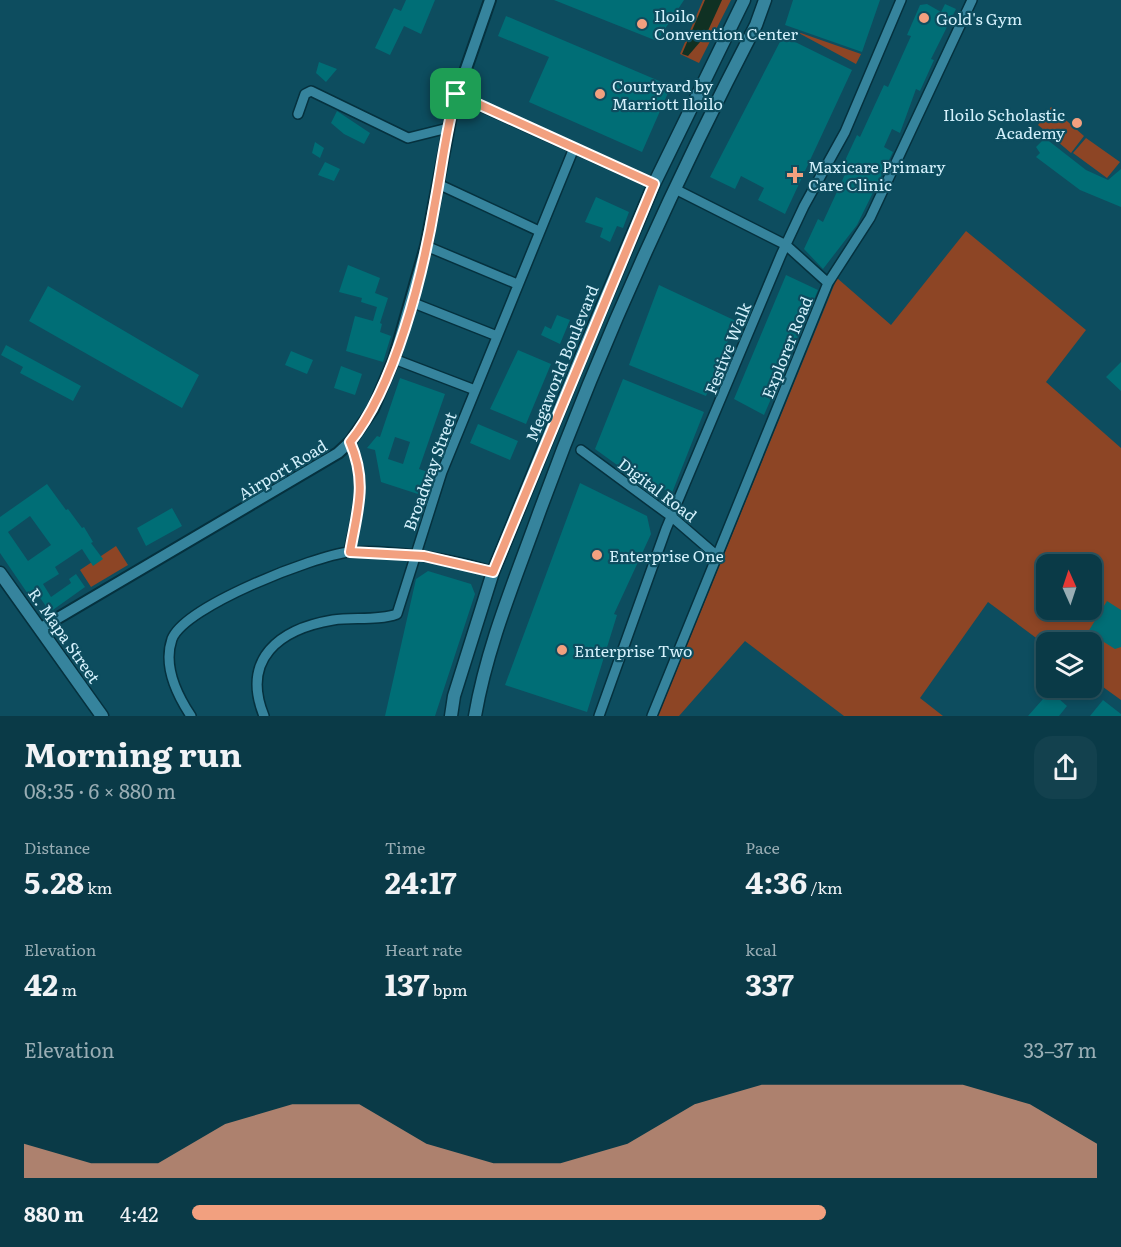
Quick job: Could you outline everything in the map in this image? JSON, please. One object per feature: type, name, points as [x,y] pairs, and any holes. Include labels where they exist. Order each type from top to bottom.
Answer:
[{"type":"main road","name":"Megaworld Boulevard","points":[[451,716],[454,696],[493,572],[654,184],[744,0]]},
{"type":"main road","name":"Megaworld Boulevard","points":[[475,716],[486,663],[568,435],[675,189],[756,25],[765,0]]},
{"type":"main road","name":"R. Mapa Street","points":[[0,573],[102,716]]},
{"type":"street","name":"Airport Road","points":[[41,628],[338,453],[350,442],[374,409],[394,359],[426,246],[456,94],[490,0]]},
{"type":"street","name":"Festive Walk","points":[[599,716],[672,518],[786,244],[845,132],[901,0]]},
{"type":"street","name":"Explorer Road","points":[[652,716],[828,283],[870,218],[969,1]]},
{"type":"street","points":[[298,114],[304,94],[312,91],[408,138],[448,128]]},
{"type":"street","points":[[456,94],[654,184]]},
{"type":"street","name":"Broadway Street","points":[[264,716],[256,696],[256,679],[258,666],[271,648],[291,633],[309,626],[332,620],[397,614],[442,472],[574,148]]},
{"type":"street","points":[[438,184],[539,231]]},
{"type":"street","points":[[675,189],[786,244],[828,283]]},
{"type":"street","points":[[426,246],[517,284]]},
{"type":"street","points":[[411,302],[497,336]]},
{"type":"street","points":[[394,359],[475,390]]},
{"type":"street","points":[[350,442],[361,477],[361,496],[350,552]]},
{"type":"street","name":"Digital Road","points":[[580,450],[672,518],[716,555]]},
{"type":"street","points":[[191,716],[182,703],[172,677],[169,654],[173,637],[182,625],[240,590],[307,562],[350,552],[415,555],[493,572]]},
{"type":"shaded area","points":[[703,0],[731,0],[699,63],[680,54]]},
{"type":"shaded area","points":[[705,0],[722,0],[706,35],[688,56],[682,54]]},
{"type":"shaded area","points":[[795,31],[861,54],[856,64]]},
{"type":"shaded area","points":[[1051,107],[1084,136],[1071,153],[1038,125]]},
{"type":"shaded area","points":[[1086,138],[1120,162],[1107,178],[1073,153]]},
{"type":"shaded area","points":[[966,231],[1086,330],[1046,382],[1121,448],[1121,700],[1102,686],[1102,632],[1036,632],[1036,638],[988,602],[920,698],[943,716],[844,716],[745,641],[679,716],[658,716],[837,278],[891,325]]},
{"type":"shaded area","points":[[116,546],[128,565],[91,587],[80,570]]},
{"type":"building","points":[[406,0],[435,0],[421,34],[404,26],[390,55],[375,48],[394,8],[401,11]]},
{"type":"building","name":"Iloilo Convention Center","points":[[554,0],[684,0],[657,41]]},
{"type":"building","points":[[793,0],[880,0],[862,52],[785,25]]},
{"type":"building","points":[[927,4],[941,12],[945,4],[956,9],[931,59],[934,60],[920,91],[916,89],[900,133],[892,129],[884,147],[893,152],[857,225],[823,269],[804,249],[818,219],[823,222],[847,170],[842,167],[857,135],[860,137],[884,85],[888,87],[911,36],[907,35],[920,5]]},
{"type":"building","name":"Courtyard by Marriott Iloilo","points":[[506,16],[671,86],[642,152],[529,102],[549,57],[498,36]]},
{"type":"building","points":[[783,36],[852,70],[785,214],[758,200],[764,188],[741,176],[735,189],[710,177]]},
{"type":"building","points":[[319,62],[337,69],[326,82],[316,73]]},
{"type":"building","points":[[337,111],[370,133],[364,144],[344,134],[331,123]]},
{"type":"building","points":[[1045,138],[1086,170],[1108,180],[1121,169],[1121,207],[1080,190],[1036,157],[1040,153],[1036,147]]},
{"type":"building","points":[[315,142],[324,148],[320,158],[312,153]]},
{"type":"building","points":[[325,162],[340,169],[334,181],[318,175]]},
{"type":"building","points":[[596,197],[629,212],[623,228],[617,226],[610,242],[600,237],[603,228],[585,222]]},
{"type":"building","points":[[348,265],[380,278],[375,293],[388,298],[380,323],[382,324],[380,332],[391,336],[383,362],[346,351],[355,316],[373,321],[377,307],[361,302],[362,298],[339,292]]},
{"type":"building","points":[[786,275],[818,290],[764,415],[734,399]]},
{"type":"building","points":[[659,285],[736,321],[706,396],[629,365]]},
{"type":"building","points":[[48,286],[199,375],[182,408],[29,321]]},
{"type":"building","points":[[557,315],[570,320],[560,344],[541,335],[545,326],[551,329]]},
{"type":"building","points":[[6,345],[81,386],[73,401],[20,373],[23,367],[1,355]]},
{"type":"building","points":[[518,350],[551,364],[526,424],[490,409]]},
{"type":"building","points":[[291,351],[313,360],[307,374],[285,365]]},
{"type":"building","points":[[1121,362],[1121,391],[1106,377]]},
{"type":"building","points":[[341,366],[362,374],[355,395],[334,388]]},
{"type":"building","points":[[400,378],[445,394],[419,469],[431,473],[424,496],[381,482],[375,450],[367,448],[377,436],[380,437]],"holes":[[[395,437],[410,442],[403,464],[388,459]]]},
{"type":"building","points":[[623,379],[704,412],[672,493],[631,475],[595,449]]},
{"type":"building","points":[[478,424],[518,441],[510,460],[470,443]]},
{"type":"building","points":[[580,483],[647,516],[651,534],[614,614],[617,615],[587,712],[505,685]]},
{"type":"building","points":[[47,484],[66,510],[68,509],[82,528],[84,527],[93,542],[91,543],[103,559],[93,566],[82,549],[55,567],[59,574],[43,584],[51,597],[71,583],[69,579],[76,574],[85,587],[50,612],[36,592],[30,597],[0,553],[0,517]],"holes":[[[30,516],[51,545],[28,561],[8,532]]]},
{"type":"building","points":[[172,508],[182,526],[146,546],[137,528]]},
{"type":"building","points":[[428,571],[471,584],[475,594],[435,716],[385,716],[416,579]]},
{"type":"building","points":[[1107,601],[1121,610],[1121,647],[1115,649],[1102,641],[1102,632],[1088,632],[1095,620],[1102,620],[1102,609]]},
{"type":"building","points":[[1044,698],[1058,698],[1067,706],[1059,716],[1028,716]]},
{"type":"building","points":[[1103,700],[1121,714],[1121,716],[1090,716]]},
{"type":"place","name":"Gold's Gym","points":[[924,18]]},
{"type":"place","name":"Iloilo Convention Center","points":[[642,24]]},
{"type":"place","name":"Courtyard by Marriott Iloilo","points":[[600,94]]},
{"type":"place","name":"Iloilo Scholastic Academy","points":[[1077,123]]},
{"type":"place","name":"Maxicare Primary Care Clinic","points":[[795,175]]},
{"type":"place","name":"Enterprise One","points":[[597,555]]},
{"type":"place","name":"Enterprise Two","points":[[562,650]]},
{"type":"route","points":[[456,94],[654,184],[493,572],[424,556],[350,552],[361,496],[361,477],[350,442],[374,409],[409,310],[436,201],[456,94]]}]
